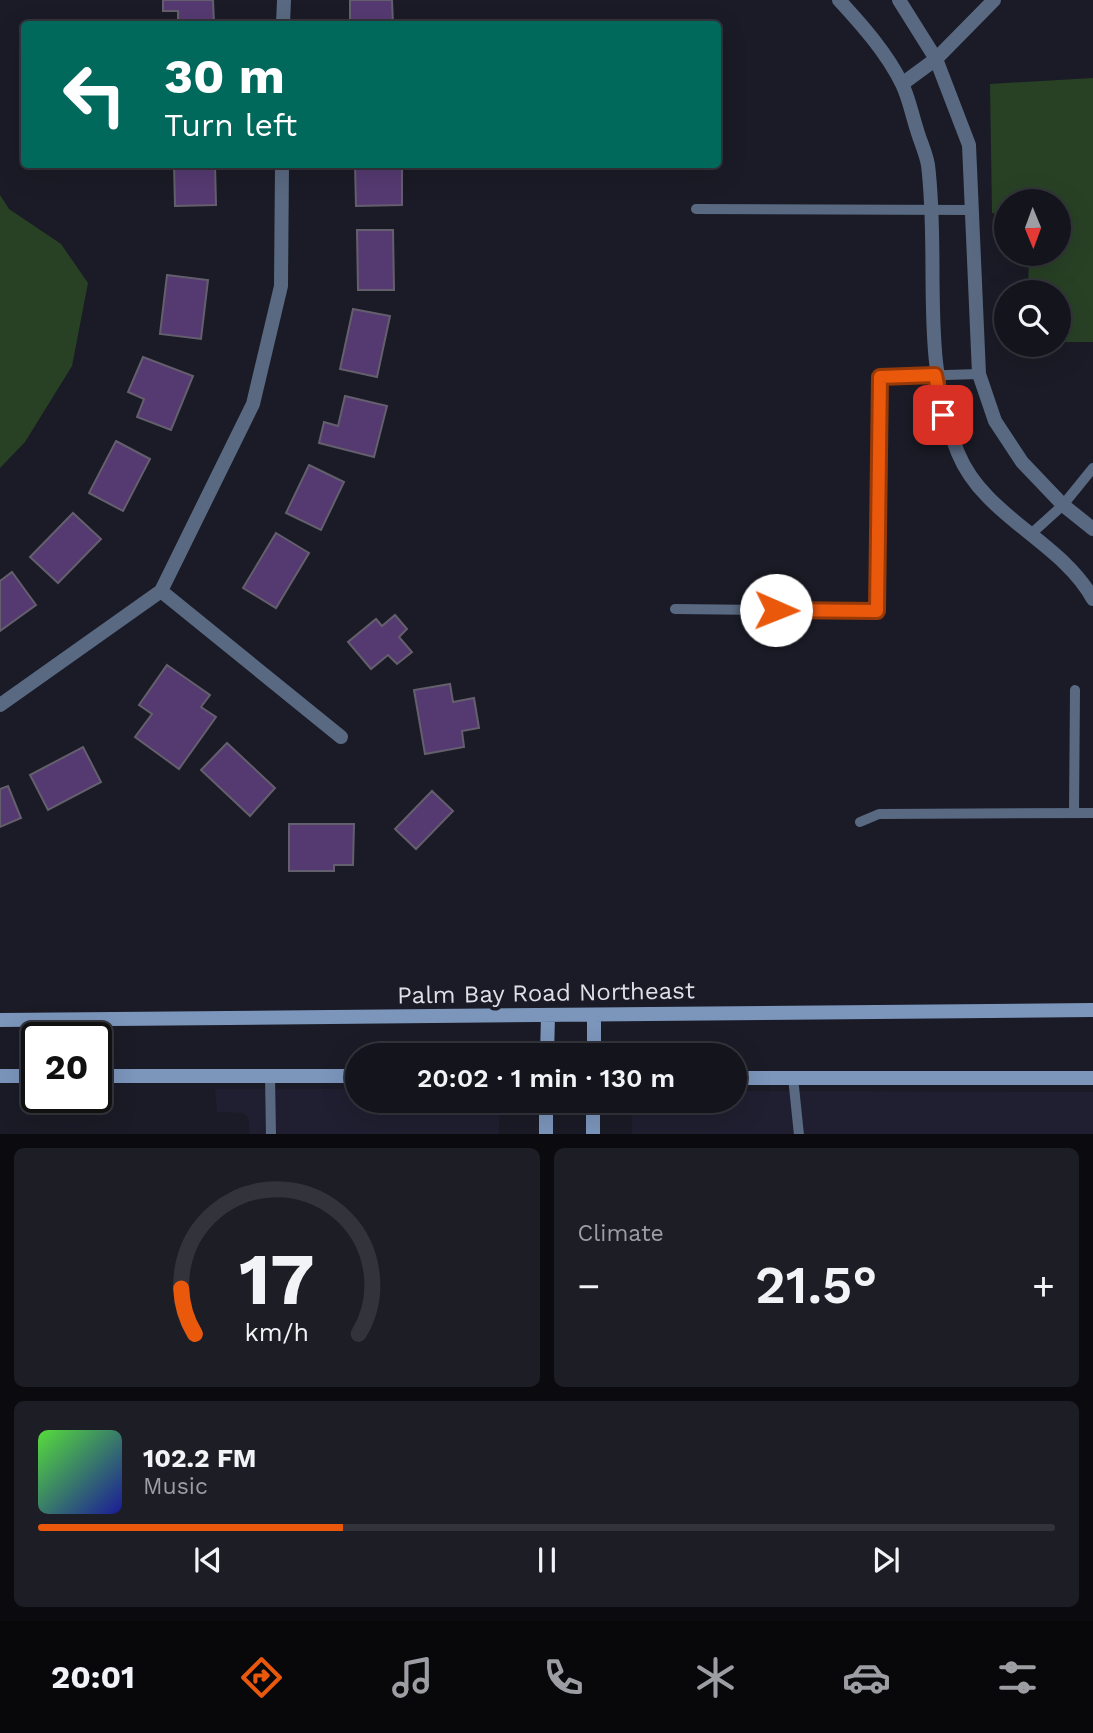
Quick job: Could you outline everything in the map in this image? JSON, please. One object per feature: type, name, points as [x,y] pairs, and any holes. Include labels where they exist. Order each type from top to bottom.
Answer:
[{"type":"main road","name":"Palm Bay Road Northeast","points":[[0,1020],[1093,1010]]},
{"type":"main road","points":[[547,1043],[548,1016]]},
{"type":"main road","points":[[593,1043],[594,1016]]},
{"type":"main road","points":[[0,1076],[21,1076]]},
{"type":"main road","points":[[112,1076],[345,1076]]},
{"type":"main road","points":[[747,1078],[1093,1078]]},
{"type":"main road","points":[[546,1113],[546,1134]]},
{"type":"main road","points":[[593,1113],[593,1134]]},
{"type":"street","points":[[283,21],[284,0]]},
{"type":"street","points":[[839,0],[867,30],[902,84],[928,163],[935,375],[943,415],[959,457],[989,500],[1031,534],[1086,587],[1093,599]]},
{"type":"street","points":[[899,0],[936,59],[969,145],[979,374],[995,421],[1022,462],[1063,505],[1093,529]]},
{"type":"street","points":[[902,84],[936,59],[994,0]]},
{"type":"street","points":[[0,705],[161,591],[253,404],[281,286],[282,168]]},
{"type":"street","points":[[161,591],[341,737]]},
{"type":"lane","points":[[696,209],[972,210]]},
{"type":"lane","points":[[676,610],[877,611],[880,377],[979,374]]},
{"type":"lane","points":[[1031,534],[1063,505],[1093,468]]},
{"type":"lane","points":[[1074,813],[1075,690]]},
{"type":"lane","points":[[860,822],[879,814],[1093,813]]},
{"type":"lane","points":[[270,1076],[271,1134]]},
{"type":"lane","points":[[793,1077],[799,1134]]},
{"type":"shaded area","points":[[215,1089],[345,1089],[345,1113],[499,1113],[499,1134],[250,1134],[248,1117],[243,1113],[217,1112]]},
{"type":"shaded area","points":[[747,1091],[1093,1092],[1093,1134],[632,1134],[631,1113],[747,1113]]},
{"type":"green space","points":[[1093,78],[1093,342],[1071,342],[1071,280],[1028,280],[1029,266],[1071,266],[1071,189],[994,189],[992,213],[990,84]]},
{"type":"green space","points":[[0,195],[9,209],[61,244],[88,283],[72,366],[25,442],[0,468]]},
{"type":"building","points":[[163,0],[213,0],[214,21],[178,21],[178,11],[163,11]]},
{"type":"building","points":[[350,0],[392,0],[393,21],[350,21]]},
{"type":"building","points":[[174,168],[215,168],[216,205],[175,206]]},
{"type":"building","points":[[355,168],[402,168],[402,205],[356,206]]},
{"type":"building","points":[[357,230],[393,230],[394,290],[358,290]]},
{"type":"building","points":[[167,275],[208,280],[201,339],[160,334]]},
{"type":"building","points":[[353,309],[390,316],[377,377],[340,369]]},
{"type":"building","points":[[143,357],[193,376],[171,430],[137,417],[144,399],[128,392]]},
{"type":"building","points":[[345,396],[387,406],[374,457],[319,443],[324,422],[338,426]]},
{"type":"building","points":[[116,441],[150,459],[123,511],[89,493]]},
{"type":"building","points":[[309,465],[344,482],[321,530],[286,513]]},
{"type":"building","points":[[73,513],[101,539],[58,583],[30,557]]},
{"type":"building","points":[[276,533],[309,553],[276,608],[243,588]]},
{"type":"building","points":[[12,572],[36,605],[0,631],[0,581]]},
{"type":"building","points":[[395,615],[407,629],[399,637],[412,652],[397,664],[388,655],[371,669],[348,642],[376,619],[382,626]]},
{"type":"building","points":[[167,665],[210,695],[201,707],[216,717],[179,769],[135,737],[152,714],[139,705]]},
{"type":"building","points":[[450,684],[453,702],[474,698],[479,728],[462,731],[464,747],[425,754],[414,690]]},
{"type":"building","points":[[227,743],[275,788],[250,816],[201,770]]},
{"type":"building","points":[[83,747],[101,782],[48,810],[30,775]]},
{"type":"building","points":[[8,786],[21,818],[0,827],[0,789]]},
{"type":"building","points":[[432,791],[453,811],[416,849],[395,829]]},
{"type":"building","points":[[289,824],[354,824],[353,865],[334,865],[334,871],[289,871]]},
{"type":"route","points":[[776,610],[877,611],[880,377],[935,375],[943,415]]}]
